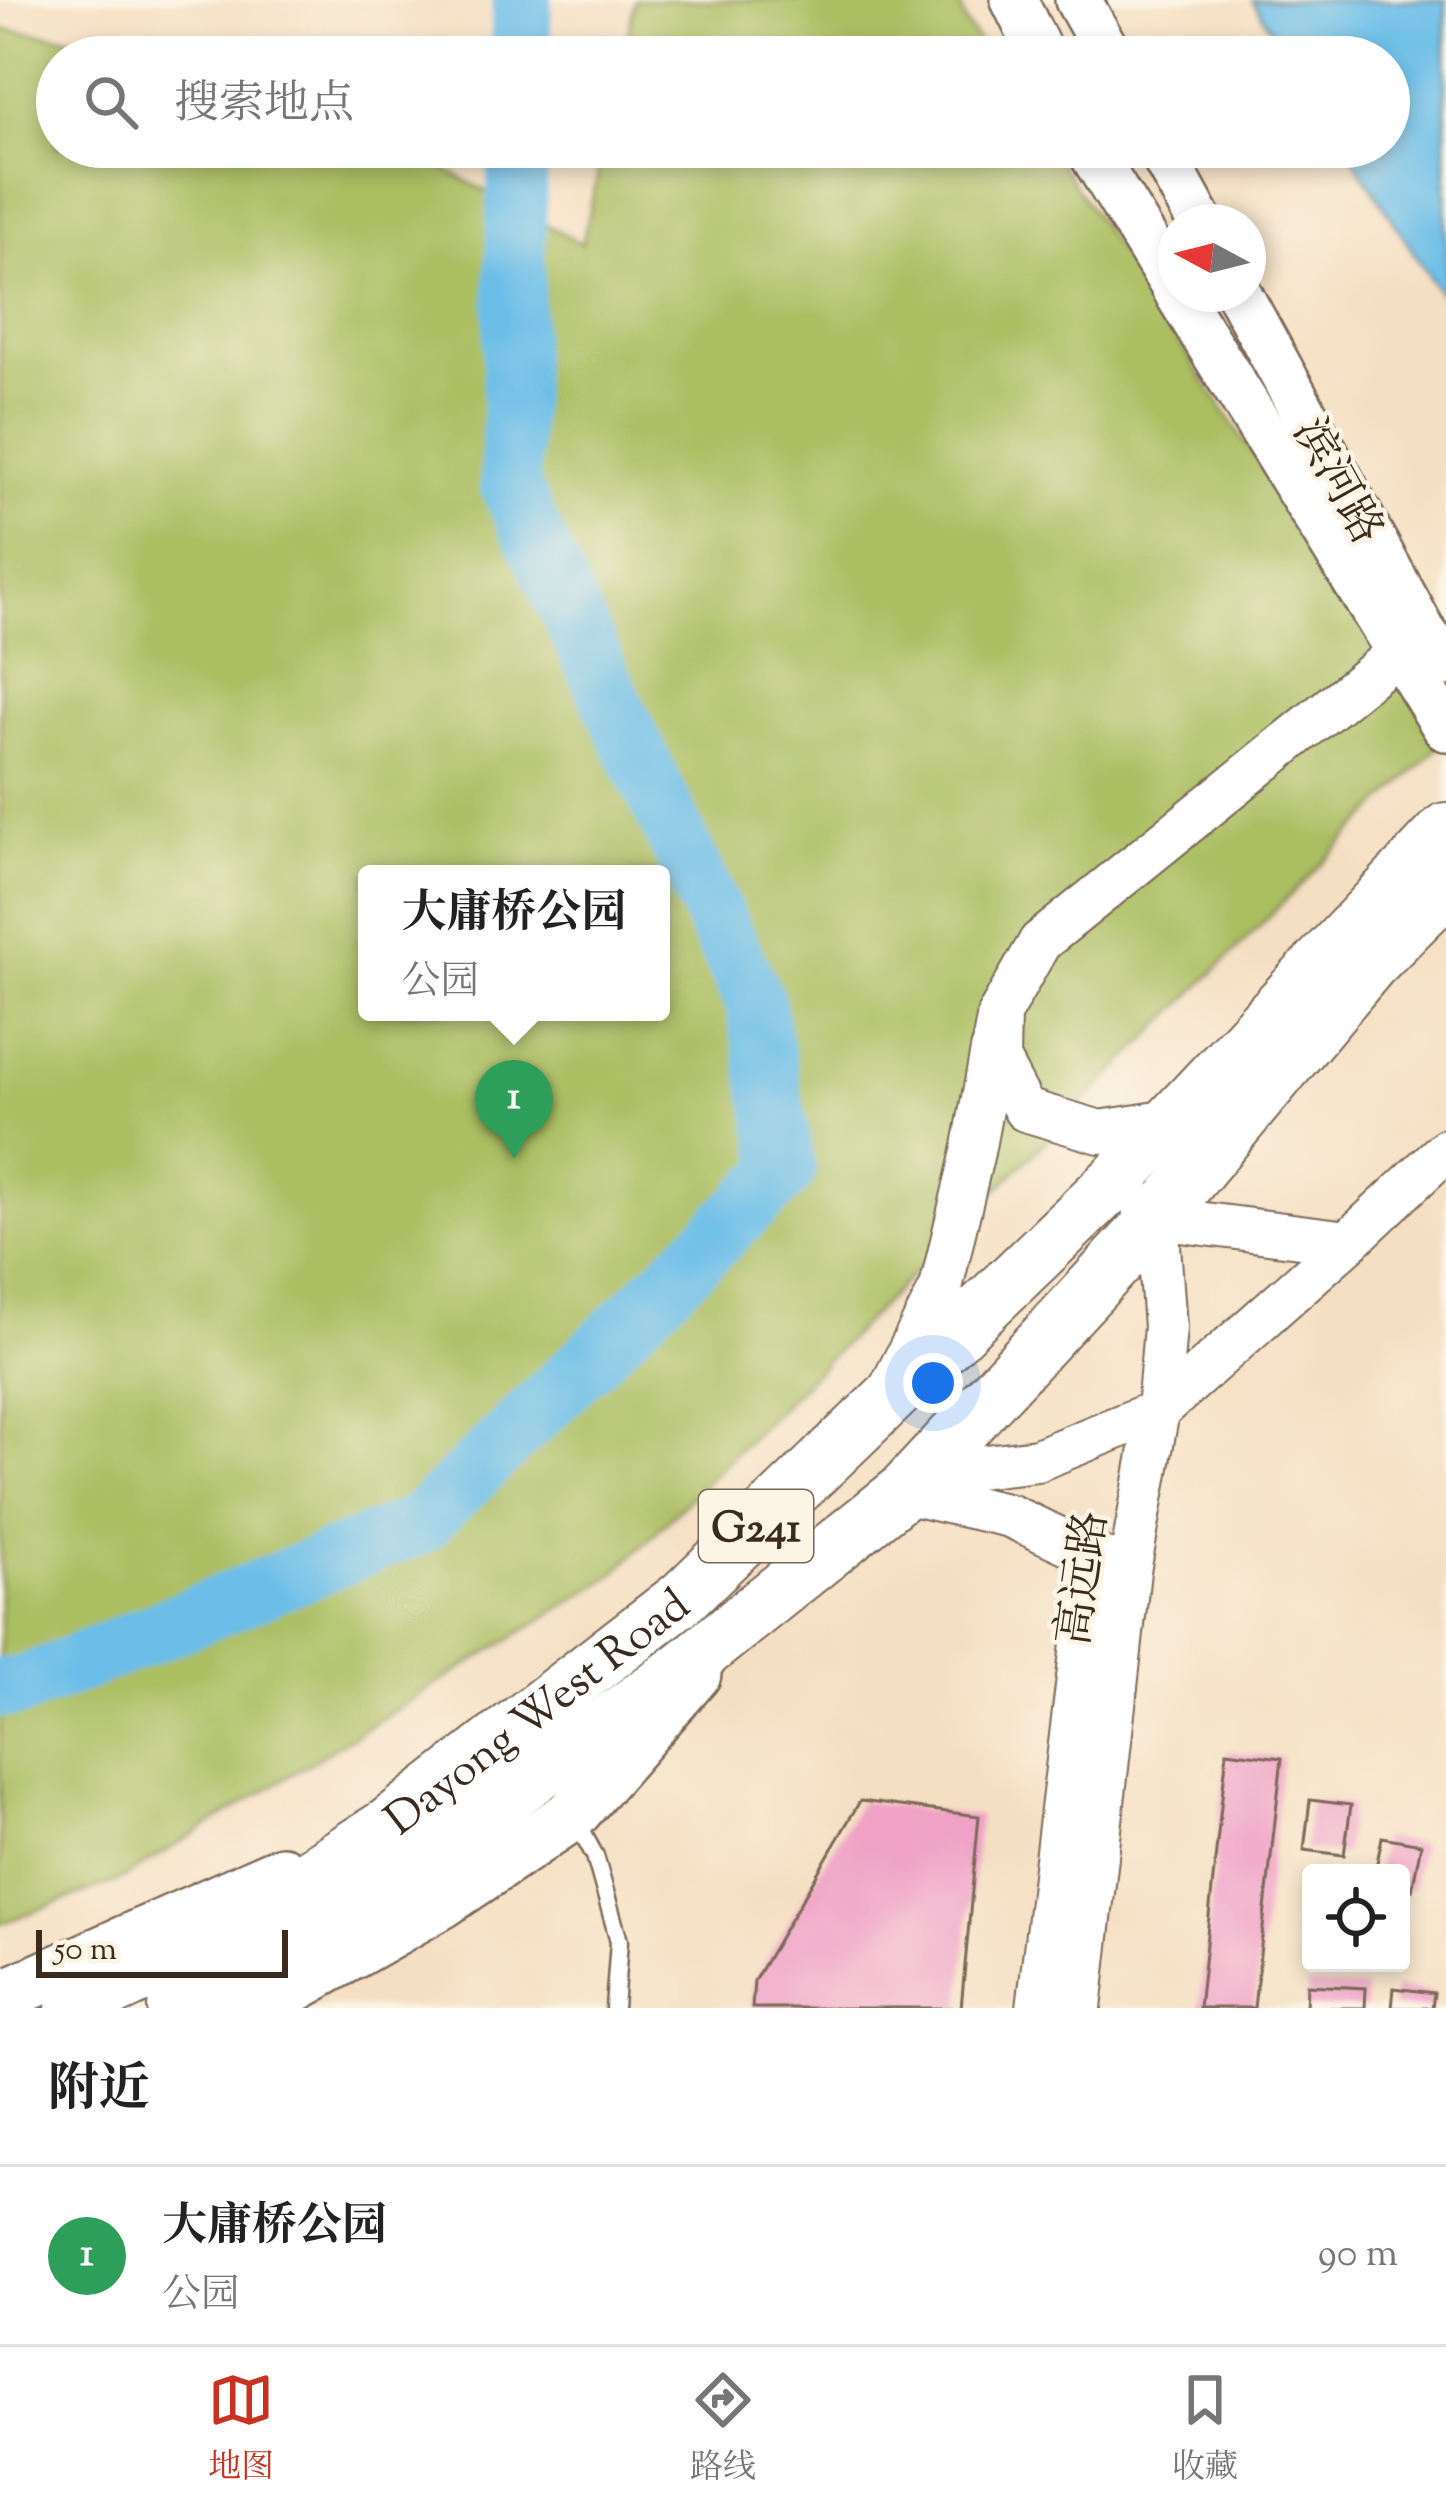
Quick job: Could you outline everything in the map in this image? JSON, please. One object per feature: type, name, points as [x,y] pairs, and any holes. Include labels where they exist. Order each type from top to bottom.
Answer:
[{"type":"highway","name":"G241","points":[[1359,947],[1446,830]]},
{"type":"highway","name":"G241","points":[[1359,947],[1446,889]]},
{"type":"highway","name":"Dayong West Road","points":[[73,2008],[176,1960],[387,1826],[683,1597],[1116,1180],[1171,1121],[1359,947]]},
{"type":"highway","name":"Dayong West Road","points":[[175,2008],[206,1993],[481,1815],[742,1621],[911,1483],[1157,1217],[1359,947]]},
{"type":"main road","points":[[1014,0],[1032,36]]},
{"type":"main road","points":[[1078,0],[1098,36]]},
{"type":"main road","name":"滨河路","points":[[1101,168],[1158,261]]},
{"type":"main road","points":[[1170,168],[1189,204]]},
{"type":"main road","name":"滨河路","points":[[1191,312],[1423,649]]},
{"type":"main road","name":"滨河路","points":[[1248,312],[1423,649]]},
{"type":"main road","points":[[1423,649],[1446,728]]},
{"type":"main road","points":[[256,2008],[441,1904],[572,1815],[742,1621]]},
{"type":"main road","points":[[0,1997],[387,1826]]},
{"type":"street","points":[[885,1400],[941,1288],[974,1152],[999,1015],[1040,942],[1423,649]]},
{"type":"street","points":[[999,1015],[998,1059],[1025,1110],[1100,1132],[1171,1121]]},
{"type":"street","points":[[911,1483],[1037,1460],[1158,1411],[1446,1150]]},
{"type":"street","points":[[1116,1180],[1157,1217],[1348,1242]]},
{"type":"street","name":"高远路","points":[[1038,2008],[1111,1562],[1158,1411],[1165,1327],[1157,1217]]},
{"type":"street","points":[[911,1483],[1010,1516],[1111,1562]]},
{"type":"street","name":"高远路","points":[[1080,2008],[1111,1562]]},
{"type":"lane","points":[[572,1815],[595,1856],[619,1941],[614,2008]]},
{"type":"green space","points":[[635,0],[958,0],[974,36],[627,36]]},
{"type":"green space","points":[[0,29],[60,36],[36,36],[36,168],[443,168],[582,244],[599,168],[1063,168],[1444,741],[612,1576],[120,1880],[0,1924]]},
{"type":"water","points":[[1252,0],[1446,0],[1446,303],[1359,168],[1410,168],[1410,36],[1275,36]]},
{"type":"building","points":[[1227,1751],[1282,1758],[1254,2008],[1199,2008]]},
{"type":"building","points":[[1310,1800],[1351,1805],[1344,1855],[1304,1850]]},
{"type":"building","points":[[860,1801],[979,1816],[961,2008],[752,2008],[754,1981]]},
{"type":"building","points":[[1382,1837],[1421,1844],[1412,1890],[1410,1864],[1377,1864]]},
{"type":"building","points":[[1307,1985],[1366,1988],[1365,2008],[1306,2008]]},
{"type":"building","points":[[1394,1988],[1434,1993],[1432,2008],[1392,2008]]},
{"type":"waterway","points":[[521,36],[522,0]]},
{"type":"waterway","points":[[0,1688],[20,1687],[420,1524],[786,1170],[755,1002],[510,486],[518,168]]},
{"type":"place","name":"大庸桥公园","points":[[514,1159]]}]
